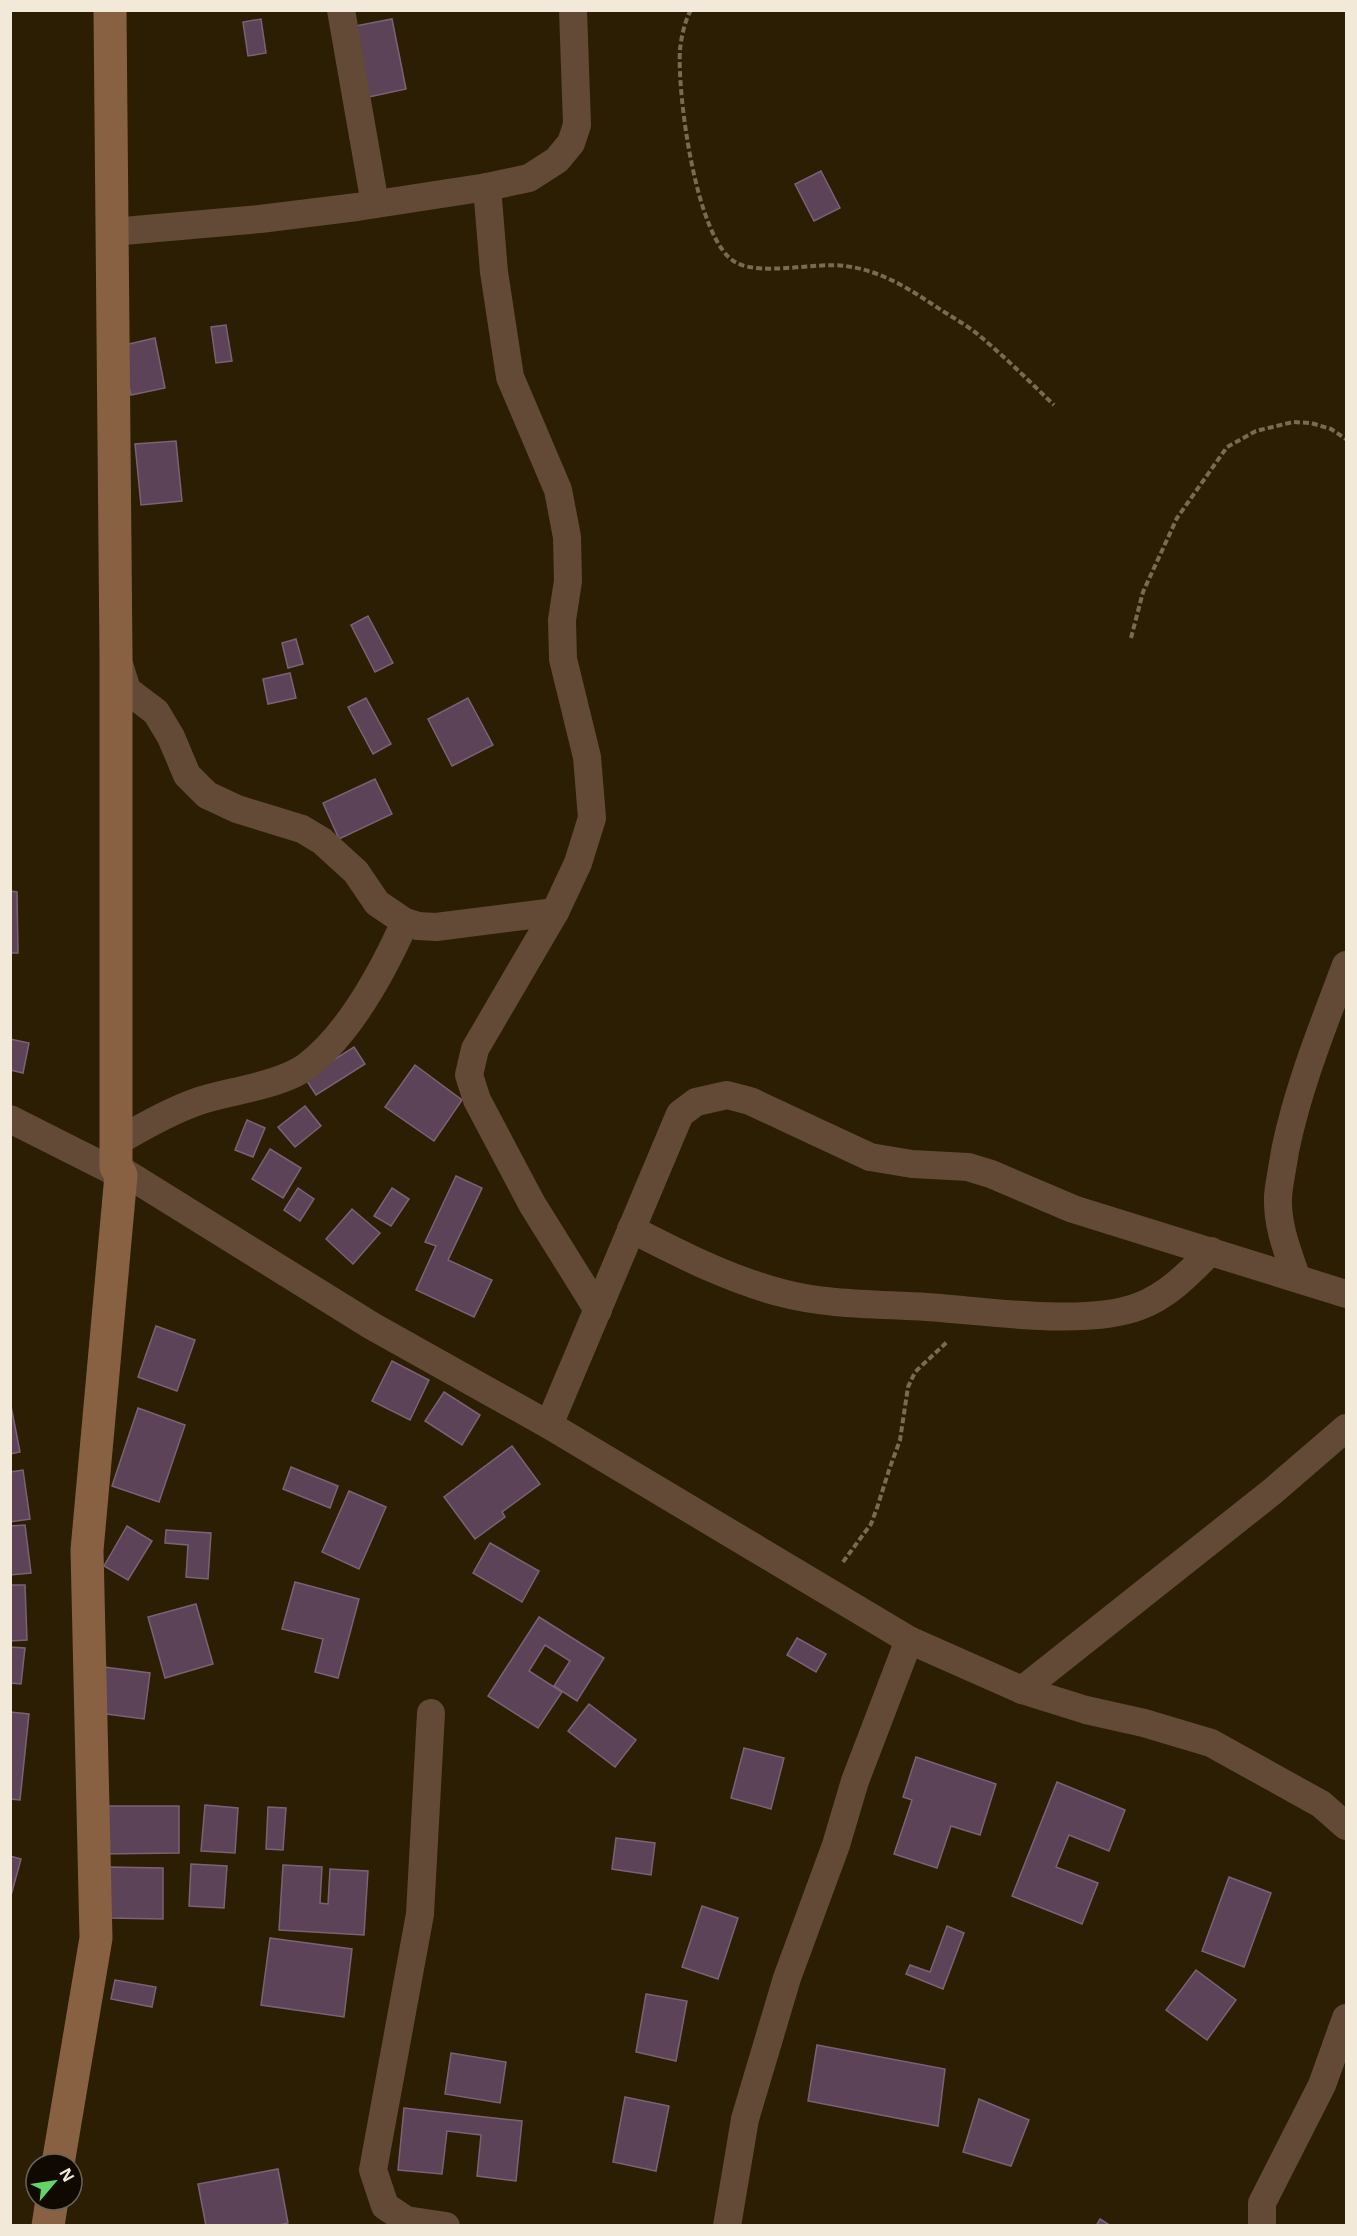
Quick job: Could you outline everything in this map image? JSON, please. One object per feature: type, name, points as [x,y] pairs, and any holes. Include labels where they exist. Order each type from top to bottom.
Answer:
[{"type":"street","points":[[60,2152],[96,1938],[87,1550],[118,1161],[110,10]]},
{"type":"street","points":[[341,10],[375,204]]},
{"type":"street","points":[[112,232],[260,219],[487,187],[530,178],[557,160],[571,143],[577,124],[573,10]]},
{"type":"street","points":[[487,187],[494,272],[510,376],[558,490],[567,537],[568,581],[562,620],[562,659],[587,757],[592,818],[578,863],[555,912],[475,1049],[469,1075],[477,1100],[532,1204],[598,1310]]},
{"type":"street","points":[[116,656],[127,690],[156,712],[171,737],[187,775],[207,795],[237,809],[302,829],[322,840],[356,872],[377,903],[405,922],[418,926],[436,927],[555,912]]},
{"type":"street","points":[[118,1161],[167,1114],[197,1102],[288,1076],[307,1066],[328,1047],[349,1021],[390,955],[405,922]]},
{"type":"street","points":[[1296,1276],[1281,1232],[1278,1197],[1283,1164],[1292,1118],[1323,1025],[1347,965]]},
{"type":"street","points":[[549,1425],[680,1114],[696,1102],[727,1095],[750,1101],[870,1157],[912,1164],[976,1169],[1073,1209],[1296,1276],[1347,1294]]},
{"type":"street","points":[[10,1119],[118,1161],[372,1326],[549,1425],[909,1640],[1022,1690],[1086,1710],[1144,1723],[1211,1743],[1321,1804],[1347,1827]]},
{"type":"street","points":[[631,1229],[702,1265],[784,1294],[848,1303],[1056,1316],[1101,1315],[1140,1306],[1174,1287],[1211,1251]]},
{"type":"street","points":[[1022,1690],[1273,1491],[1347,1428]]},
{"type":"street","points":[[727,2226],[745,2119],[787,1978],[836,1845],[866,1750],[909,1640]]},
{"type":"street","points":[[431,1713],[420,1914],[373,2170],[385,2206],[406,2220],[446,2226]]},
{"type":"street","points":[[1262,2226],[1262,2202],[1322,2085],[1347,2018]]},
{"type":"path","points":[[691,10],[680,48],[681,102],[690,157],[703,206],[719,248],[736,263],[761,268],[846,266],[884,275],[980,335],[1054,405]]},
{"type":"path","points":[[1131,638],[1143,592],[1177,518],[1227,447],[1256,431],[1293,422],[1311,423],[1330,429],[1347,439]]},
{"type":"path","points":[[823,1590],[862,1537],[877,1508],[900,1440],[908,1388],[915,1372],[941,1346],[985,1311]]},
{"type":"building","points":[[261,19],[266,53],[248,56],[243,22]]},
{"type":"building","points":[[392,19],[406,89],[364,98],[350,27]]},
{"type":"building","points":[[821,171],[840,208],[814,221],[795,184]]},
{"type":"building","points":[[226,325],[232,361],[216,363],[211,327]]},
{"type":"building","points":[[155,338],[165,388],[131,395],[120,346]]},
{"type":"building","points":[[176,441],[182,501],[141,505],[135,444]]},
{"type":"building","points":[[368,616],[393,663],[375,672],[351,625]]},
{"type":"building","points":[[296,639],[303,664],[288,668],[282,643]]},
{"type":"building","points":[[290,673],[296,698],[268,704],[263,679]]},
{"type":"building","points":[[366,698],[391,744],[373,754],[348,707]]},
{"type":"building","points":[[468,698],[493,745],[452,766],[428,719]]},
{"type":"building","points":[[375,779],[392,814],[339,839],[323,803]]},
{"type":"building","points":[[10,891],[17,892],[18,953],[10,953]]},
{"type":"building","points":[[10,1039],[29,1043],[23,1073],[10,1070]]},
{"type":"building","points":[[354,1047],[365,1064],[316,1095],[305,1078]]},
{"type":"building","points":[[415,1065],[462,1100],[434,1141],[385,1107]]},
{"type":"building","points":[[305,1106],[321,1126],[295,1147],[278,1127]]},
{"type":"building","points":[[247,1120],[265,1128],[253,1157],[235,1150]]},
{"type":"building","points":[[270,1149],[301,1168],[283,1198],[252,1179]]},
{"type":"building","points":[[456,1176],[482,1188],[448,1260],[492,1280],[474,1317],[416,1290],[436,1246],[425,1242]]},
{"type":"building","points":[[298,1188],[314,1199],[300,1221],[284,1210]]},
{"type":"building","points":[[392,1188],[409,1199],[391,1226],[374,1216]]},
{"type":"building","points":[[352,1209],[380,1233],[353,1264],[326,1239]]},
{"type":"building","points":[[156,1326],[195,1340],[177,1391],[138,1377]]},
{"type":"building","points":[[392,1361],[429,1380],[410,1420],[372,1401]]},
{"type":"building","points":[[444,1392],[480,1415],[462,1445],[425,1421]]},
{"type":"building","points":[[10,1401],[20,1452],[10,1454]]},
{"type":"building","points":[[138,1408],[185,1425],[159,1502],[112,1486]]},
{"type":"building","points":[[512,1446],[540,1484],[502,1512],[505,1517],[475,1539],[444,1497]]},
{"type":"building","points":[[291,1467],[338,1486],[330,1508],[283,1489]]},
{"type":"building","points":[[23,1470],[30,1519],[10,1522],[10,1472]]},
{"type":"building","points":[[349,1491],[386,1507],[359,1569],[322,1552]]},
{"type":"building","points":[[25,1525],[31,1573],[10,1575],[10,1526]]},
{"type":"building","points":[[127,1526],[152,1541],[128,1580],[104,1566]]},
{"type":"building","points":[[166,1530],[211,1533],[208,1579],[186,1577],[188,1545],[165,1543]]},
{"type":"building","points":[[490,1543],[539,1571],[522,1602],[473,1573]]},
{"type":"building","points":[[295,1582],[359,1599],[338,1678],[315,1672],[323,1639],[282,1629]]},
{"type":"building","points":[[10,1585],[25,1585],[27,1640],[10,1641]]},
{"type":"building","points":[[196,1604],[213,1664],[165,1678],[148,1617]]},
{"type":"building","points":[[539,1617],[604,1658],[577,1701],[554,1686],[570,1661],[545,1645],[529,1671],[562,1692],[538,1728],[488,1696]]},
{"type":"building","points":[[797,1638],[826,1654],[816,1672],[787,1655]]},
{"type":"building","points":[[10,1647],[25,1648],[21,1684],[10,1683]]},
{"type":"building","points":[[104,1667],[150,1673],[144,1719],[99,1713]]},
{"type":"building","points":[[589,1704],[636,1740],[615,1767],[568,1731]]},
{"type":"building","points":[[10,1712],[29,1714],[20,1800],[10,1799]]},
{"type":"building","points":[[744,1748],[784,1758],[771,1809],[731,1798]]},
{"type":"building","points":[[916,1757],[996,1784],[980,1835],[951,1826],[937,1868],[894,1854],[912,1800],[903,1797]]},
{"type":"building","points":[[1057,1782],[1125,1810],[1109,1851],[1069,1835],[1056,1867],[1098,1883],[1082,1924],[1012,1896]]},
{"type":"building","points":[[205,1805],[238,1808],[235,1853],[201,1851]]},
{"type":"building","points":[[100,1806],[179,1806],[179,1853],[100,1854]]},
{"type":"building","points":[[268,1807],[286,1808],[283,1850],[266,1849]]},
{"type":"building","points":[[616,1838],[655,1843],[651,1875],[612,1869]]},
{"type":"building","points":[[10,1856],[21,1859],[10,1899]]},
{"type":"building","points":[[191,1864],[227,1866],[224,1908],[189,1906]]},
{"type":"building","points":[[283,1865],[322,1867],[320,1903],[328,1904],[330,1869],[368,1871],[364,1935],[279,1930]]},
{"type":"building","points":[[109,1867],[163,1868],[163,1919],[109,1918]]},
{"type":"building","points":[[1229,1877],[1271,1893],[1244,1967],[1202,1951]]},
{"type":"building","points":[[702,1906],[738,1918],[718,1979],[682,1967]]},
{"type":"building","points":[[947,1926],[964,1933],[943,1989],[906,1974],[910,1965],[930,1972]]},
{"type":"building","points":[[270,1938],[352,1949],[344,2017],[261,2005]]},
{"type":"building","points":[[1196,1970],[1236,2000],[1207,2040],[1166,2010]]},
{"type":"building","points":[[115,1980],[156,1987],[152,2007],[111,1999]]},
{"type":"building","points":[[646,1994],[687,2001],[676,2061],[636,2052]]},
{"type":"building","points":[[817,2045],[945,2069],[938,2126],[808,2101]]},
{"type":"building","points":[[451,2053],[506,2062],[500,2103],[445,2094]]},
{"type":"building","points":[[625,2097],[669,2106],[656,2171],[613,2162]]},
{"type":"building","points":[[979,2099],[1029,2120],[1011,2166],[963,2152]]},
{"type":"building","points":[[404,2108],[522,2121],[516,2181],[477,2176],[481,2135],[447,2131],[442,2174],[398,2170]]},
{"type":"building","points":[[278,2169],[288,2223],[274,2226],[206,2226],[198,2184]]},
{"type":"building","points":[[1100,2219],[1111,2226],[1096,2226]]}]
